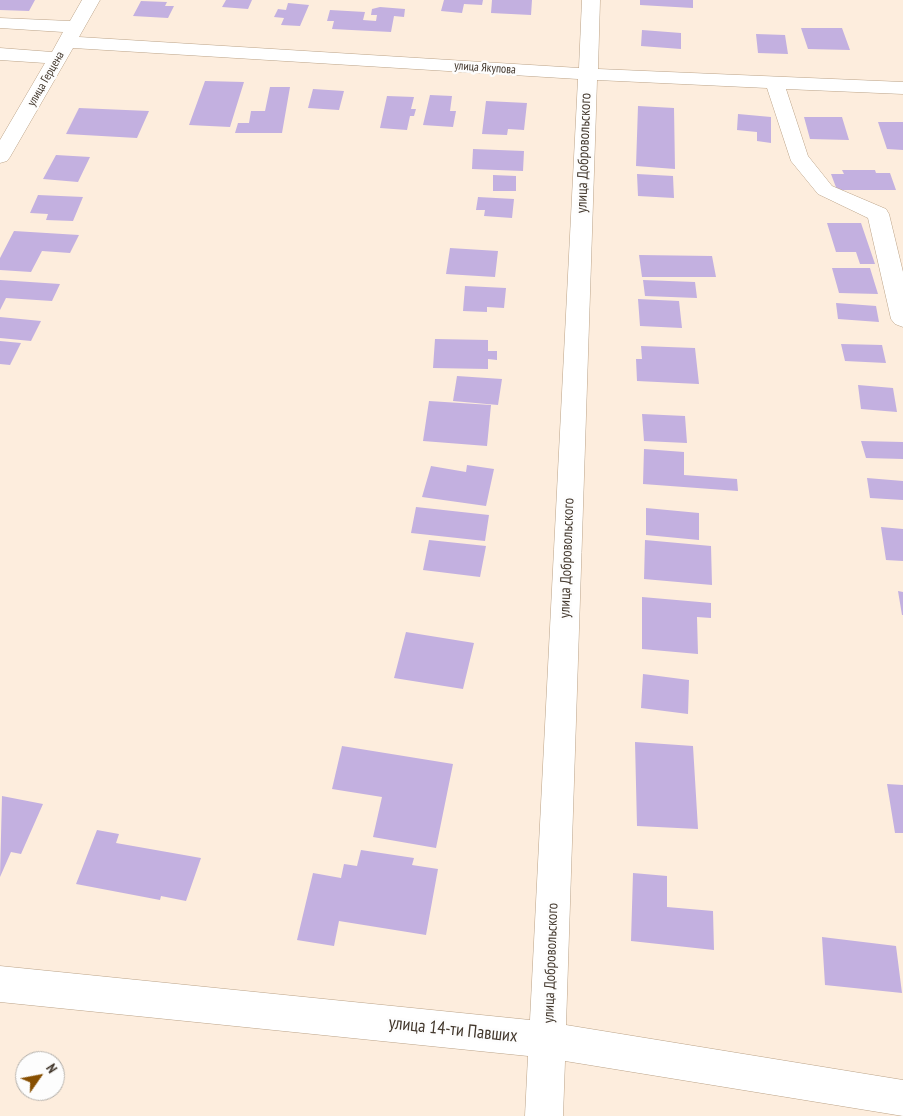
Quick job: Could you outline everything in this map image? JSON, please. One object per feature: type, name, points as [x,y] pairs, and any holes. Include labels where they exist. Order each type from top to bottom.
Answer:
[{"type":"street","name":"улица Герцена","points":[[0,157],[91,0]]},
{"type":"street","name":"улица Добровольского","points":[[544,1116],[591,0]]},
{"type":"street","points":[[0,23],[68,42]]},
{"type":"street","points":[[0,54],[68,42]]},
{"type":"street","name":"улица Якупова","points":[[68,42],[587,74],[775,84],[903,88]]},
{"type":"street","points":[[775,84],[798,157],[825,190],[878,214],[903,319]]},
{"type":"street","name":"улица 14-ти Павших","points":[[0,984],[548,1040],[903,1100]]},
{"type":"building","points":[[0,0],[35,0],[29,11],[0,10]]},
{"type":"building","points":[[226,0],[252,0],[248,9],[222,7]]},
{"type":"building","points":[[444,0],[483,0],[482,5],[464,4],[462,13],[441,11]]},
{"type":"building","points":[[492,0],[532,0],[531,15],[491,13]]},
{"type":"building","points":[[640,0],[693,0],[693,8],[640,5]]},
{"type":"building","points":[[141,1],[167,2],[165,6],[174,6],[168,18],[133,16]]},
{"type":"building","points":[[288,3],[309,5],[300,26],[281,25],[284,18],[274,17],[278,9],[286,10]]},
{"type":"building","points":[[380,7],[405,9],[404,17],[394,16],[391,32],[332,29],[334,21],[327,21],[330,10],[365,12],[363,20],[376,21],[377,15],[371,15],[372,9]]},
{"type":"building","points":[[801,28],[842,28],[850,50],[808,49]]},
{"type":"building","points":[[642,30],[681,33],[681,49],[641,46]]},
{"type":"building","points":[[756,34],[785,35],[788,54],[758,53]]},
{"type":"building","points":[[205,81],[244,82],[230,127],[189,125]]},
{"type":"building","points":[[270,87],[290,87],[282,133],[235,133],[238,123],[249,123],[251,111],[265,111]]},
{"type":"building","points":[[313,89],[344,91],[339,110],[308,108]]},
{"type":"building","points":[[430,95],[452,96],[450,111],[456,111],[453,127],[423,125]]},
{"type":"building","points":[[387,96],[414,97],[411,109],[416,109],[414,116],[410,116],[407,130],[380,128]]},
{"type":"building","points":[[486,101],[527,103],[524,130],[508,129],[507,135],[482,134]]},
{"type":"building","points":[[638,106],[674,108],[675,169],[636,166]]},
{"type":"building","points":[[79,108],[149,111],[137,138],[66,134]]},
{"type":"building","points":[[738,114],[771,117],[771,143],[757,141],[757,132],[737,130]]},
{"type":"building","points":[[804,117],[842,117],[849,140],[810,139]]},
{"type":"building","points":[[878,122],[903,122],[903,150],[887,149]]},
{"type":"building","points":[[473,149],[524,151],[523,171],[472,169]]},
{"type":"building","points":[[56,155],[90,157],[78,182],[43,179]]},
{"type":"building","points":[[842,170],[875,170],[876,173],[890,173],[896,190],[837,190],[831,174],[844,174]]},
{"type":"building","points":[[637,174],[673,176],[674,198],[638,196]]},
{"type":"building","points":[[493,175],[516,176],[516,191],[493,191]]},
{"type":"building","points":[[38,195],[83,197],[73,221],[46,220],[48,214],[30,213]]},
{"type":"building","points":[[478,197],[514,199],[512,218],[484,216],[485,210],[476,210]]},
{"type":"building","points":[[827,223],[861,223],[875,264],[860,264],[856,252],[836,252]]},
{"type":"building","points":[[14,231],[79,235],[70,253],[42,251],[31,272],[0,270],[0,258]]},
{"type":"building","points":[[450,248],[498,251],[495,277],[446,274]]},
{"type":"building","points":[[639,255],[712,256],[716,277],[642,277]]},
{"type":"building","points":[[832,268],[870,268],[878,294],[839,293]]},
{"type":"building","points":[[0,280],[60,284],[52,301],[6,298],[0,310]]},
{"type":"building","points":[[643,280],[695,282],[697,298],[645,296]]},
{"type":"building","points":[[465,286],[506,288],[504,308],[487,307],[487,312],[463,311]]},
{"type":"building","points":[[638,299],[679,301],[682,328],[640,326]]},
{"type":"building","points":[[836,303],[876,306],[879,322],[838,319]]},
{"type":"building","points":[[0,317],[41,321],[31,341],[0,338]]},
{"type":"building","points":[[435,339],[488,340],[488,351],[497,351],[497,360],[488,359],[488,369],[433,368]]},
{"type":"building","points":[[0,341],[21,343],[10,365],[0,364]]},
{"type":"building","points":[[841,344],[882,345],[886,363],[845,361]]},
{"type":"building","points":[[641,346],[695,348],[699,384],[637,381],[636,359],[642,359]]},
{"type":"building","points":[[457,376],[502,379],[498,405],[453,401]]},
{"type":"building","points":[[858,385],[893,388],[897,412],[861,409]]},
{"type":"building","points":[[429,401],[491,405],[487,446],[423,441]]},
{"type":"building","points":[[642,414],[685,416],[687,443],[644,441]]},
{"type":"building","points":[[861,441],[903,442],[903,459],[866,458]]},
{"type":"building","points":[[644,449],[684,452],[684,475],[737,479],[738,491],[643,484]]},
{"type":"building","points":[[467,465],[494,469],[486,506],[422,497],[431,466],[466,472]]},
{"type":"building","points":[[867,478],[903,481],[903,500],[870,498]]},
{"type":"building","points":[[416,507],[489,515],[485,541],[411,533]]},
{"type":"building","points":[[646,508],[699,513],[699,540],[646,535]]},
{"type":"building","points":[[881,527],[903,529],[903,561],[886,560]]},
{"type":"building","points":[[429,540],[486,546],[480,577],[423,570]]},
{"type":"building","points":[[645,540],[711,546],[712,585],[644,579]]},
{"type":"building","points":[[898,591],[903,592],[903,615],[902,615]]},
{"type":"building","points":[[642,597],[711,603],[711,618],[697,617],[698,654],[642,649]]},
{"type":"building","points":[[406,632],[474,643],[463,689],[394,678]]},
{"type":"building","points":[[643,674],[689,680],[688,714],[641,708]]},
{"type":"building","points":[[635,742],[693,746],[698,829],[637,826]]},
{"type":"building","points":[[342,746],[453,764],[436,848],[373,837],[382,797],[332,789]]},
{"type":"building","points":[[887,784],[903,785],[903,833],[895,833]]},
{"type":"building","points":[[2,796],[43,804],[21,854],[11,852],[0,877]]},
{"type":"building","points":[[97,830],[119,834],[116,843],[201,858],[186,901],[161,896],[160,900],[76,884]]},
{"type":"building","points":[[361,850],[414,858],[412,865],[438,869],[426,935],[339,921],[334,946],[297,940],[313,873],[341,878],[344,864],[357,866]]},
{"type":"building","points":[[633,873],[667,876],[667,907],[713,911],[714,950],[631,941]]},
{"type":"building","points":[[822,937],[896,946],[902,993],[825,985]]}]
